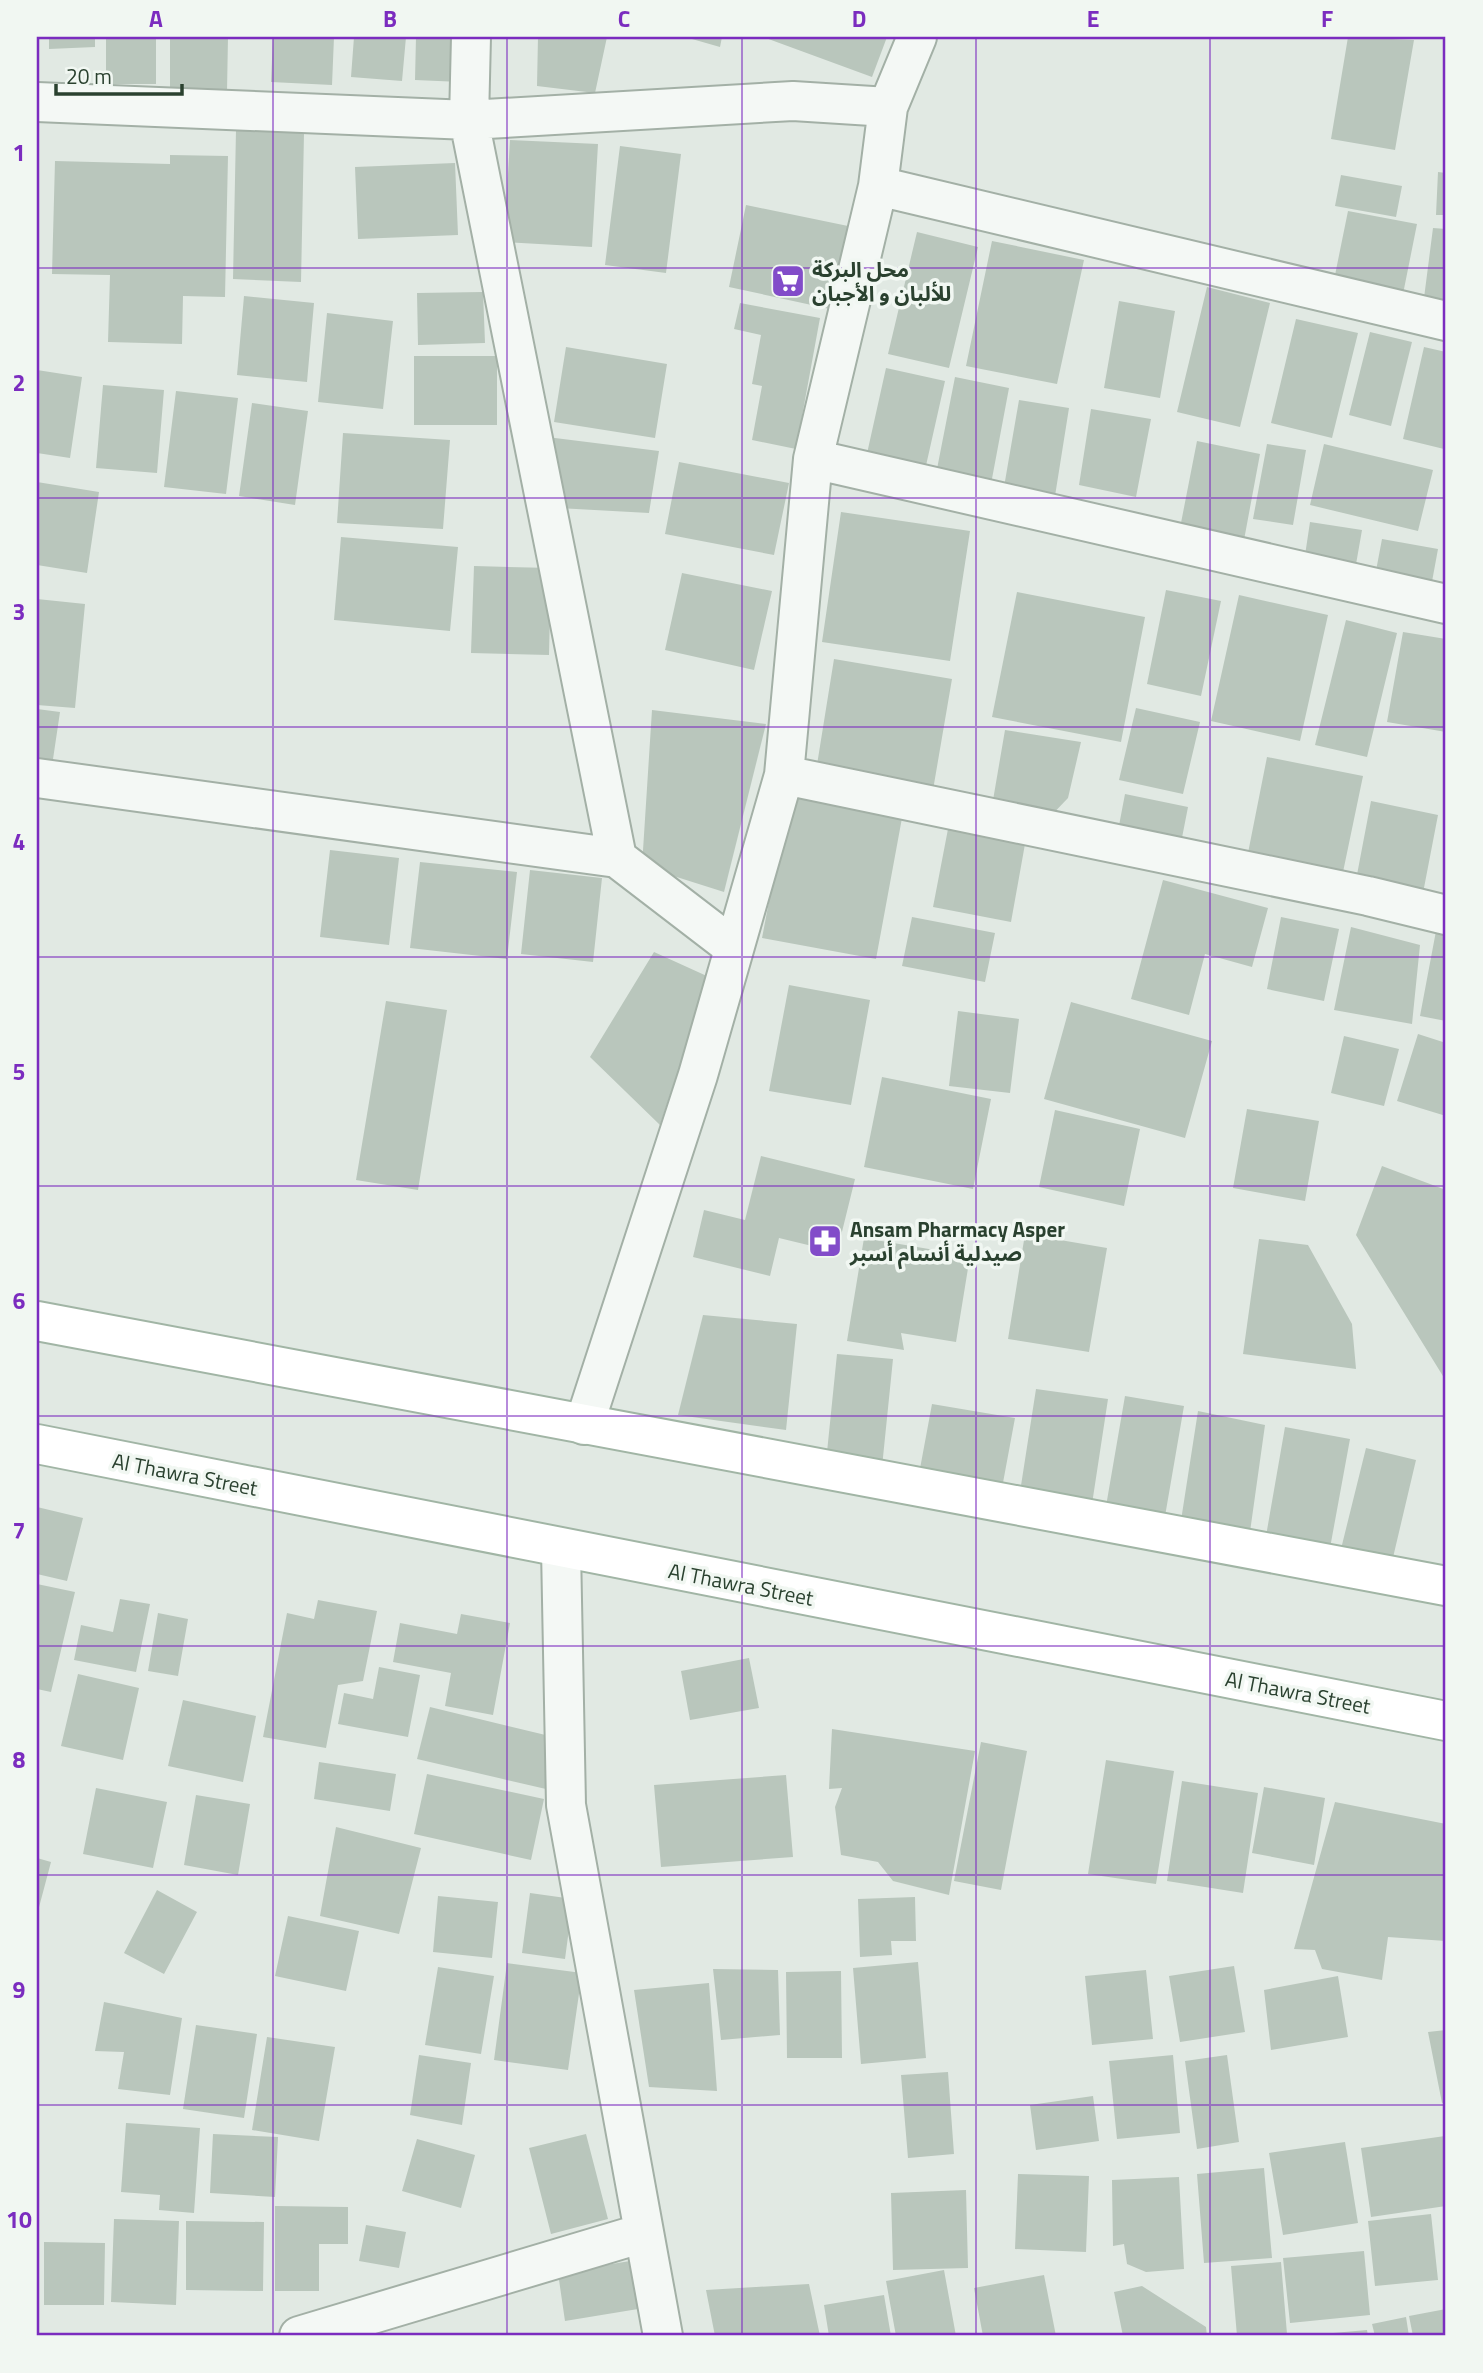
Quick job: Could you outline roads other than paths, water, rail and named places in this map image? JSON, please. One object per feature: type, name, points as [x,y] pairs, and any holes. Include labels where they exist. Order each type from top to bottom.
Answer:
[{"type":"main road","points":[[37,1321],[1446,1586]]},
{"type":"main road","name":"Al Thawra Street","points":[[37,1444],[1446,1721]]},
{"type":"street","points":[[471,37],[469,120],[617,858]]},
{"type":"street","points":[[584,1424],[698,1075],[784,775],[813,458],[878,186],[888,107],[917,37]]},
{"type":"street","points":[[37,102],[469,120],[793,101],[888,107]]},
{"type":"street","points":[[878,186],[1446,321]]},
{"type":"street","points":[[813,458],[1446,604]]},
{"type":"street","points":[[784,775],[1368,896],[1446,915]]},
{"type":"street","points":[[37,778],[617,858],[733,947]]},
{"type":"street","points":[[561,1549],[566,1805],[663,2336]]},
{"type":"street","points":[[299,2336],[643,2233]]},
{"type":"place","name":"محل البركة للألبان و الأجبان","points":[[788,281]]},
{"type":"place","name":"Ansam Pharmacy Asper صيدلية أنسام أسبر","points":[[825,1241]]}]
